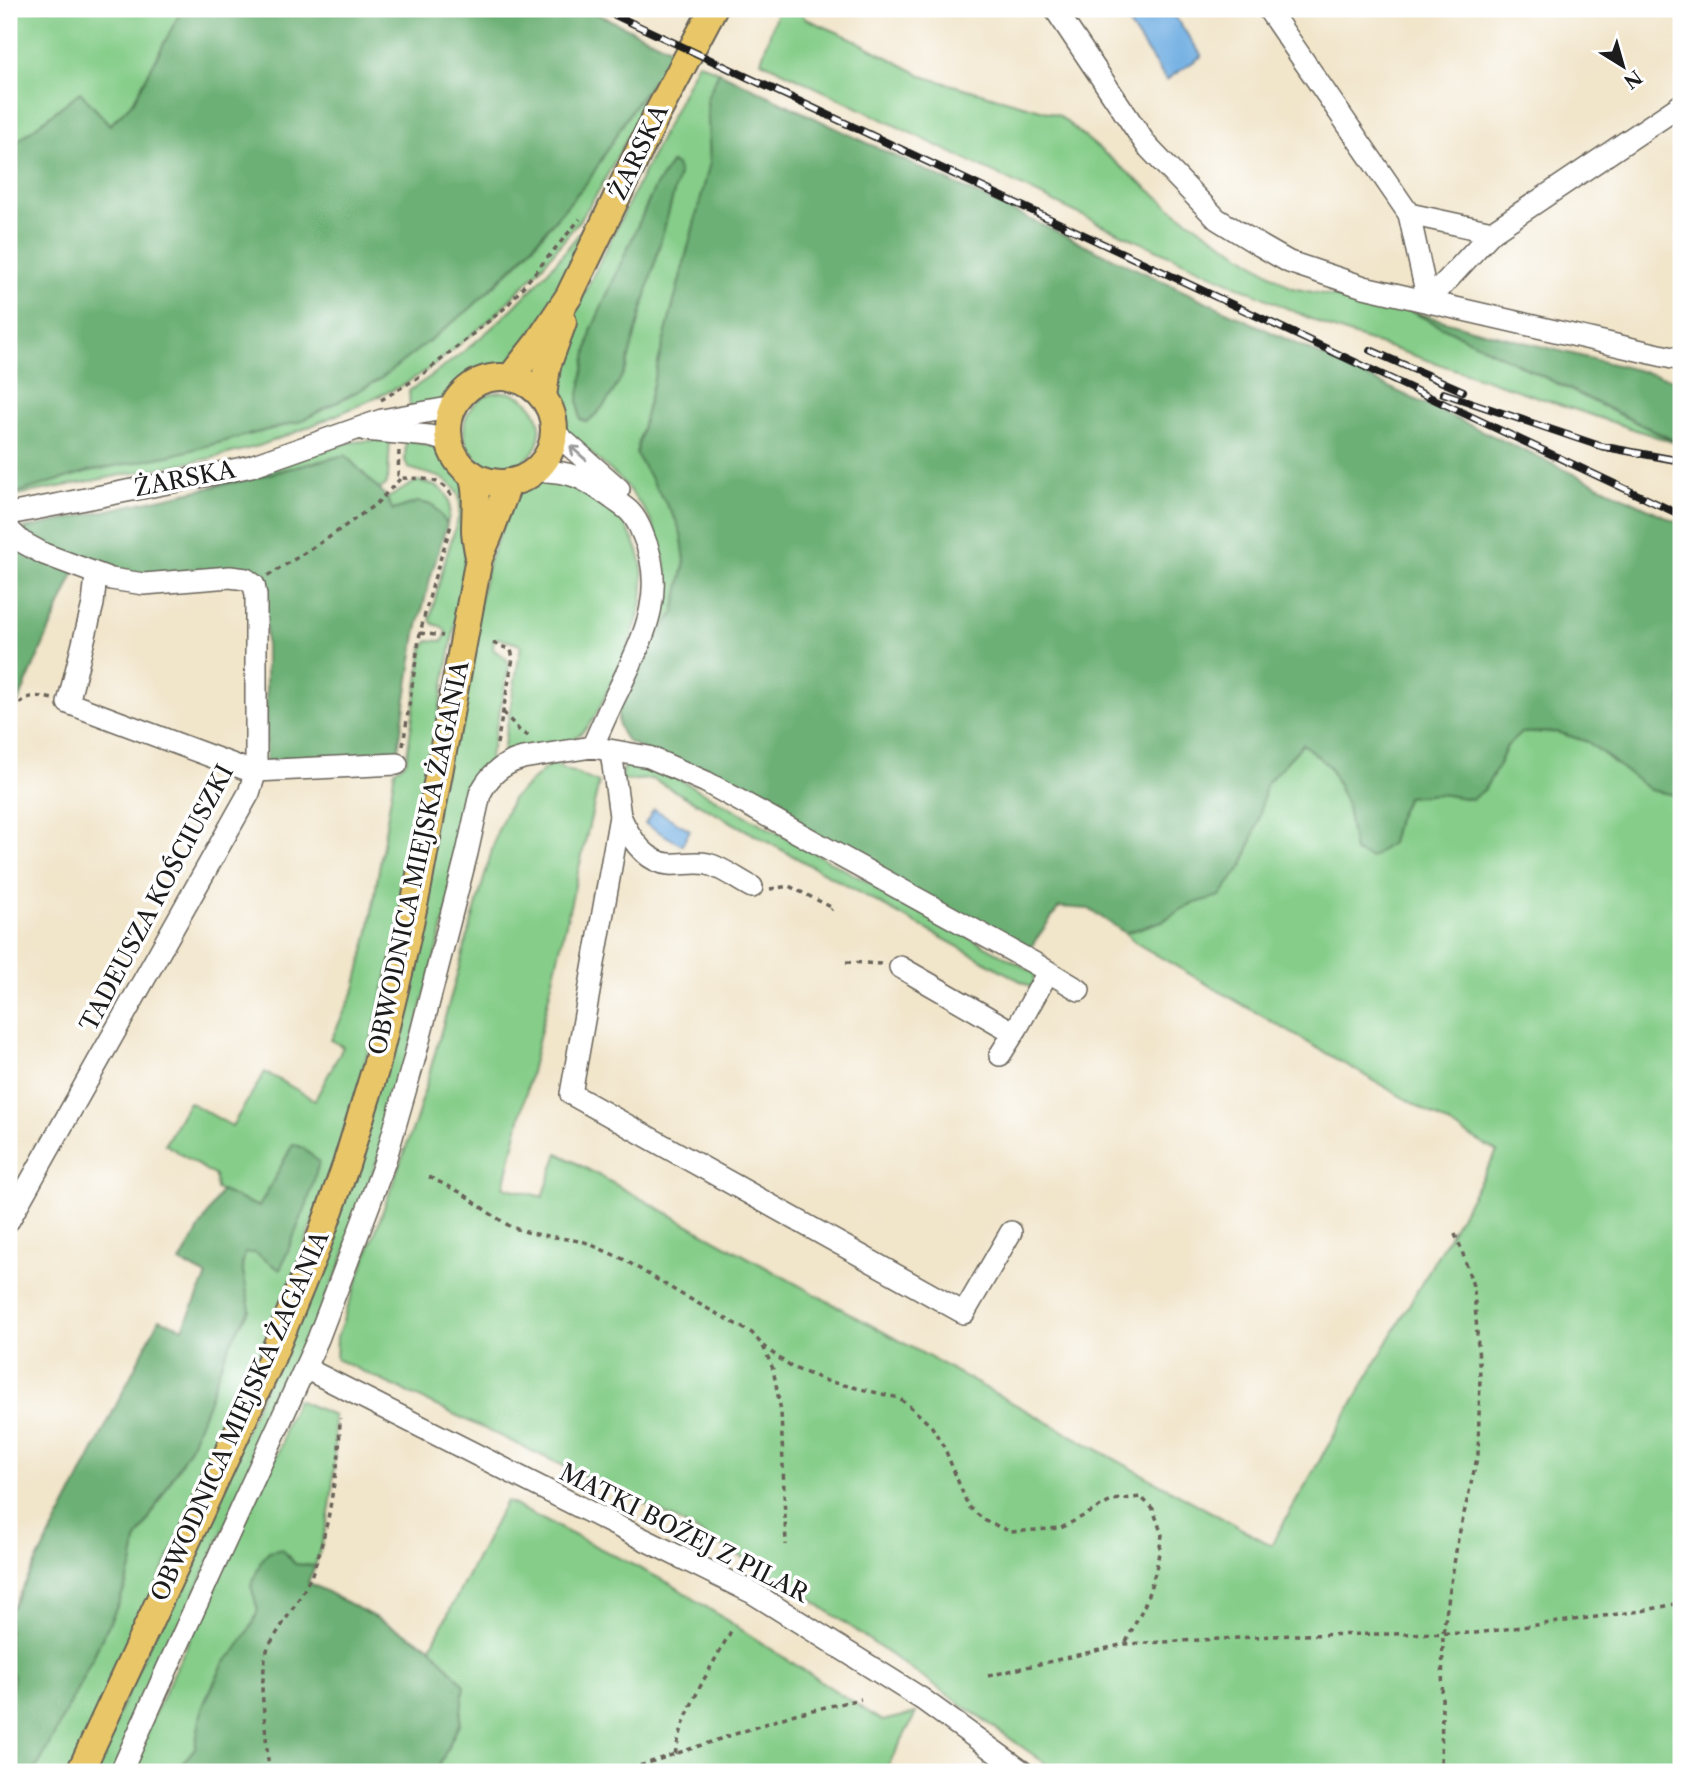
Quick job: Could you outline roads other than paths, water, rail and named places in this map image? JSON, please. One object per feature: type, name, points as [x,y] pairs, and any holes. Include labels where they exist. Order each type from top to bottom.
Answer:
[{"type":"main road","name":"ŻARSKA","points":[[510,378],[569,296],[656,116],[713,9]]},
{"type":"main road","name":"ŻARSKA","points":[[543,397],[547,366],[563,323],[569,296]]},
{"type":"main road","points":[[510,378],[534,388],[543,397],[551,414],[554,432],[548,454],[534,471],[509,482],[489,481],[472,474],[457,459],[448,429],[454,407],[471,387],[483,380],[510,378]]},
{"type":"main road","name":"OBWODNICA MIEJSKA ŻAGANIA","points":[[472,474],[479,558]]},
{"type":"main road","name":"OBWODNICA MIEJSKA ŻAGANIA","points":[[80,1772],[269,1364],[315,1252],[349,1154],[376,1067],[400,969],[479,558],[509,482]]},
{"type":"street","points":[[1055,9],[1147,146],[1217,219],[1289,262],[1364,288],[1681,360]]},
{"type":"street","points":[[1268,9],[1409,214],[1428,301]]},
{"type":"street","points":[[1428,301],[1492,232],[1681,105]]},
{"type":"street","points":[[1409,214],[1492,232]]},
{"type":"street","name":"ŻARSKA","points":[[9,514],[251,466],[382,420],[454,407]]},
{"type":"street","name":"ŻARSKA","points":[[356,429],[429,436],[450,441]]},
{"type":"street","points":[[554,432],[620,490],[650,550],[654,572],[654,592],[648,624],[601,749],[620,816],[628,834],[657,862],[698,862],[712,865],[752,887]]},
{"type":"street","points":[[534,471],[571,474],[590,483],[631,512]]},
{"type":"street","points":[[9,530],[33,548],[96,575],[93,604],[68,703],[245,769],[256,771],[397,764]]},
{"type":"street","name":"TADEUSZA KOŚCIUSZKI","points":[[9,1220],[249,793],[256,771],[254,585],[246,579],[230,577],[144,584],[96,575]]},
{"type":"street","points":[[121,1772],[305,1368],[345,1270],[385,1161],[417,1048],[480,794],[497,770],[514,760],[601,749],[649,757],[706,782],[1079,990]]},
{"type":"street","points":[[620,816],[571,1094],[964,1313],[1011,1233]]},
{"type":"street","points":[[900,967],[1013,1032]]},
{"type":"street","points":[[1000,1055],[1048,972]]},
{"type":"street","name":"MATKI BOŻEJ Z PILAR","points":[[305,1368],[753,1592],[922,1699],[1023,1772]]},
{"type":"water","points":[[1170,9],[1202,56],[1166,80],[1120,11]]},
{"type":"water","points":[[654,809],[690,830],[682,845],[645,824]]},
{"type":"railway","points":[[602,9],[1681,515]]},
{"type":"railway","points":[[1370,350],[1463,391]]},
{"type":"railway","points":[[1443,393],[1600,446],[1681,461]]}]
